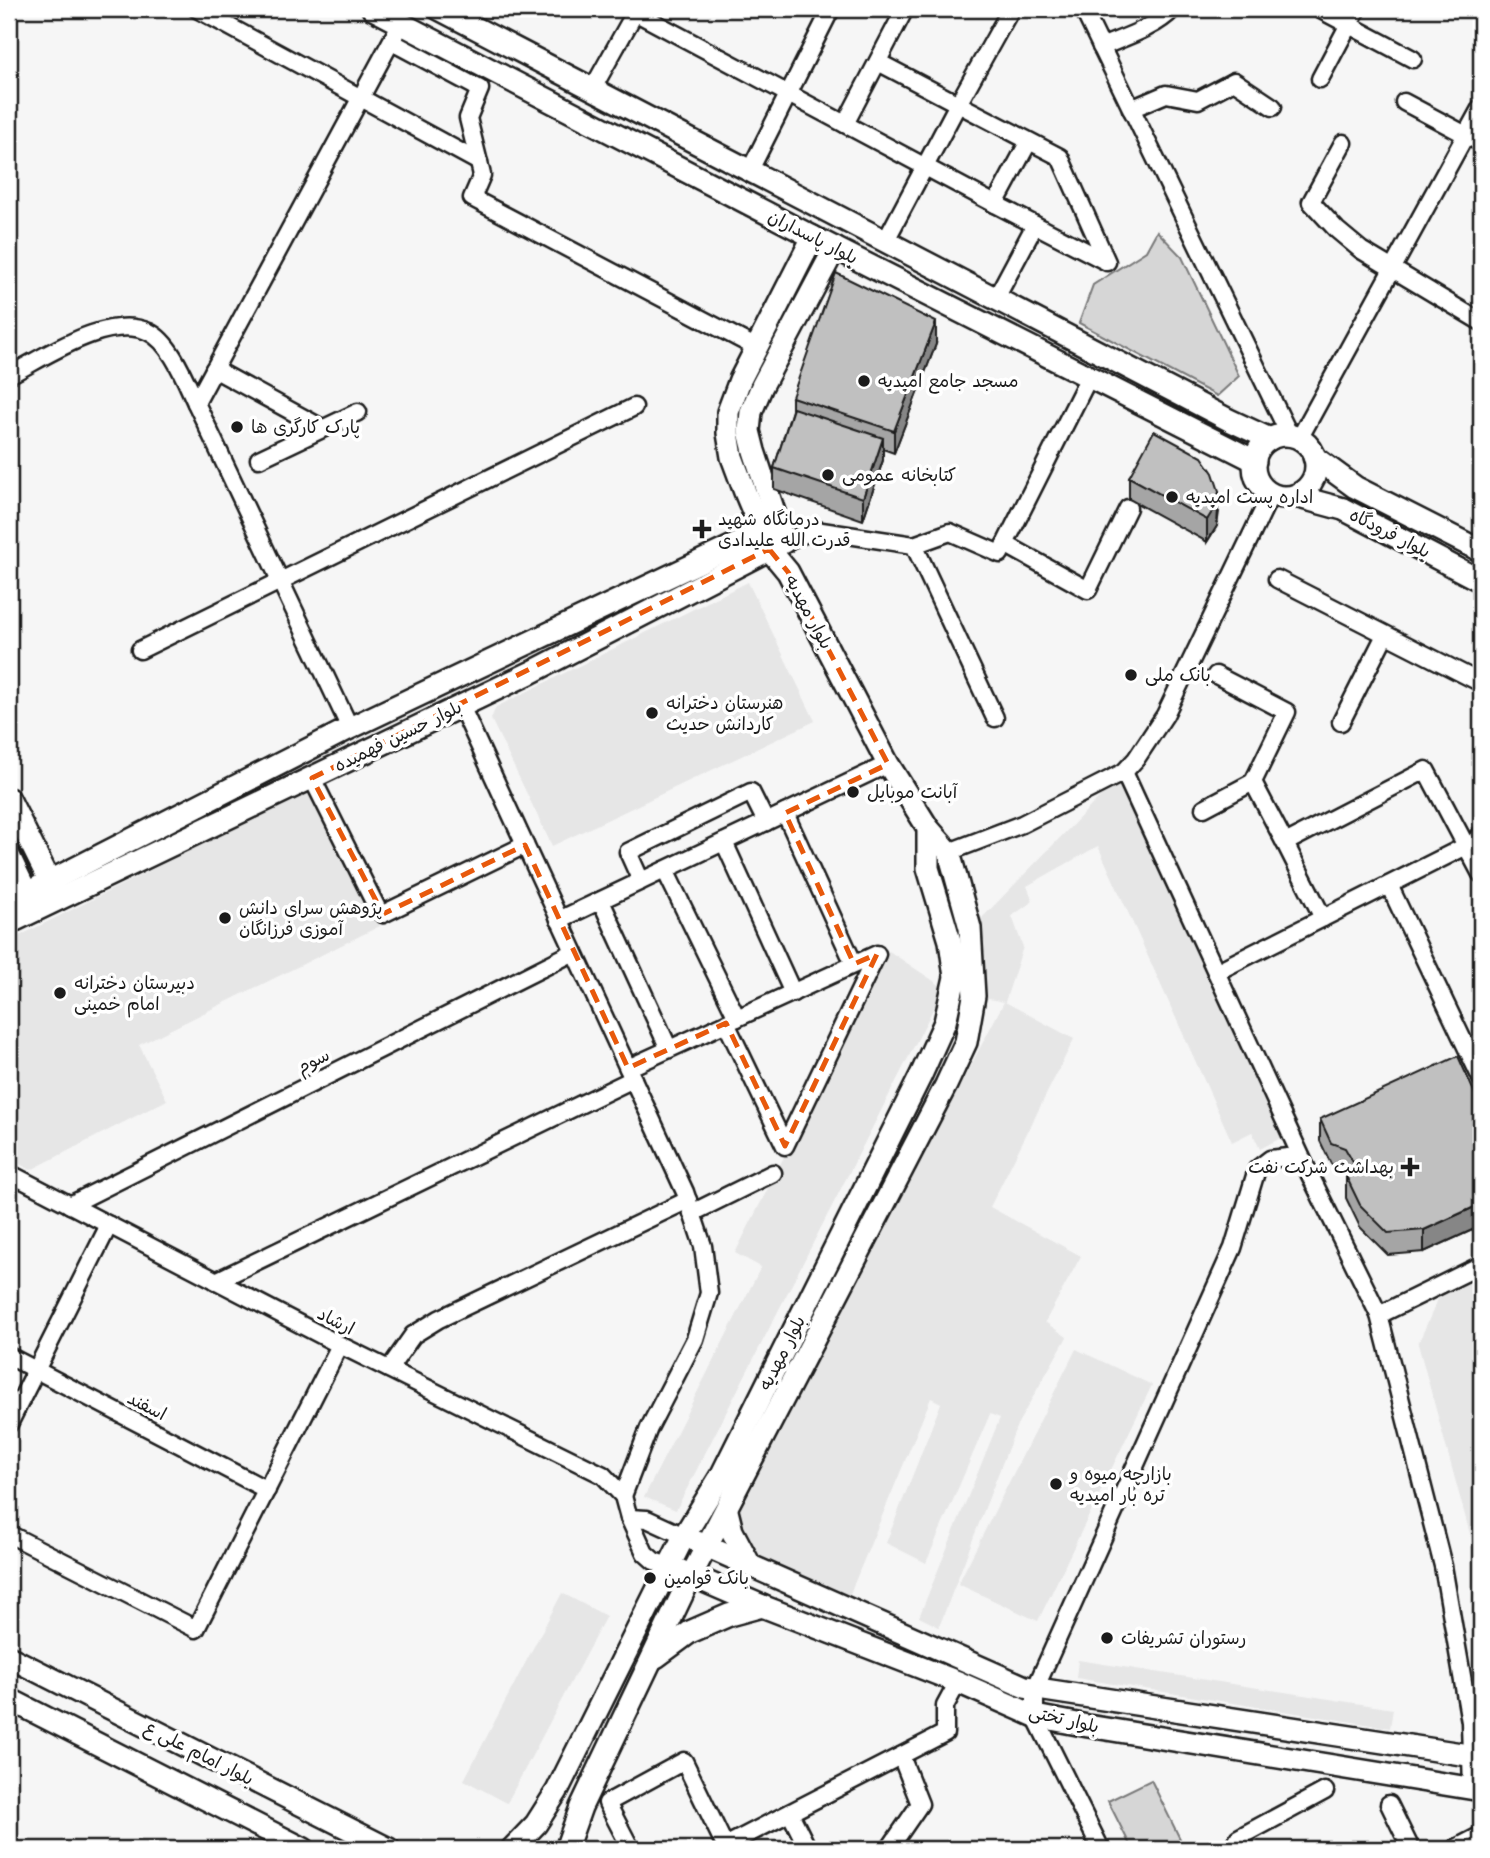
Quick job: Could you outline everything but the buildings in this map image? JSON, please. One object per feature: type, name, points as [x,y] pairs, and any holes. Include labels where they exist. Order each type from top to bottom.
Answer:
[{"type":"street","points":[[197,9],[479,162]]},
{"type":"street","name":"بلوار پاسداران","points":[[373,9],[397,33],[813,237],[1255,461]]},
{"type":"street","points":[[750,170],[831,9]]},
{"type":"street","points":[[845,124],[905,9]]},
{"type":"street","points":[[886,240],[1011,9]]},
{"type":"street","points":[[1083,9],[1286,438]]},
{"type":"street","points":[[1101,47],[1135,33],[1166,16],[1173,9]]},
{"type":"street","points":[[1319,9],[1413,59]]},
{"type":"street","points":[[1320,79],[1357,9]]},
{"type":"street","points":[[593,88],[634,10],[1107,262],[1060,157],[878,62]]},
{"type":"street","name":"بلوار پاسداران","points":[[447,11],[1229,420],[1286,438]]},
{"type":"street","points":[[196,402],[397,33],[480,89],[468,118],[482,175],[472,198],[757,348]]},
{"type":"street","points":[[1131,109],[1166,94],[1198,100],[1234,81],[1273,107]]},
{"type":"street","points":[[1404,102],[1481,143]]},
{"type":"street","points":[[1286,438],[1306,443],[1316,466],[1310,484],[1295,496],[1287,498],[1271,494],[1258,480],[1255,461],[1258,452],[1286,438],[1392,270],[1481,107]]},
{"type":"street","points":[[995,204],[1029,141]]},
{"type":"street","points":[[1343,143],[1311,202],[1337,230],[1362,250],[1481,322]]},
{"type":"street","points":[[996,298],[1035,225]]},
{"type":"street","name":"بلوار مهدیه","points":[[566,1849],[581,1807],[691,1576],[946,1086],[966,1042],[974,996],[970,929],[949,852],[928,828],[888,764],[788,572],[732,457],[727,433],[728,412],[740,380],[813,237]]},
{"type":"street","name":"بلوار مهدیه","points":[[773,538],[749,431],[751,412],[835,248]]},
{"type":"street","points":[[9,375],[98,330],[123,327],[149,332],[163,343],[175,360],[196,402],[350,728]]},
{"type":"street","points":[[214,369],[322,428]]},
{"type":"street","points":[[773,538],[815,530],[914,545],[950,531],[1000,554],[1089,377]]},
{"type":"street","points":[[139,650],[634,407]]},
{"type":"street","points":[[259,459],[358,412]]},
{"type":"street","name":"بلوار فرودگاه","points":[[1314,457],[1355,487],[1481,551]]},
{"type":"street","points":[[949,852],[1022,824],[1124,772],[1136,759],[1166,715],[1271,494]]},
{"type":"street","name":"بلوار فرودگاه","points":[[1295,496],[1343,509],[1481,581]]},
{"type":"street","points":[[1005,544],[1088,590],[1128,508]]},
{"type":"street","name":"بلوار حسین فهمیده","points":[[9,923],[24,902],[312,778],[530,673],[773,538]]},
{"type":"street","name":"بلوار حسین فهمیده","points":[[54,890],[350,728],[712,555],[773,538]]},
{"type":"street","points":[[914,545],[995,718]]},
{"type":"street","points":[[1277,579],[1481,683]]},
{"type":"street","points":[[1341,722],[1385,635]]},
{"type":"street","points":[[1204,808],[1253,782],[1287,712],[1216,675]]},
{"type":"street","points":[[461,706],[690,1207],[703,1246],[709,1293],[695,1339],[649,1428],[623,1496],[629,1518],[645,1553],[654,1561],[669,1566]]},
{"type":"street","points":[[559,920],[888,764]]},
{"type":"street","points":[[1285,843],[1426,770],[1477,841],[1481,874]]},
{"type":"street","points":[[1124,772],[1290,1133],[1379,1315],[1443,1566],[1477,1756],[1476,1790]]},
{"type":"street","points":[[312,778],[378,910],[383,914],[525,845]]},
{"type":"street","points":[[1253,782],[1323,918]]},
{"type":"street","points":[[641,881],[628,852],[751,792],[766,822]]},
{"type":"street","points":[[9,799],[54,890]]},
{"type":"street","points":[[785,813],[854,964]]},
{"type":"street","name":"بلوار مهدیه","points":[[512,1849],[536,1824],[557,1791],[684,1536],[722,1474],[945,1022],[955,977],[950,941],[928,868],[928,828]]},
{"type":"street","points":[[1216,972],[1477,841]]},
{"type":"street","points":[[724,842],[793,993]]},
{"type":"street","points":[[9,856],[24,902]]},
{"type":"street","points":[[216,1281],[630,1074],[669,1049],[731,1021],[793,993],[877,954],[785,1146],[731,1021],[665,870]]},
{"type":"street","points":[[1389,885],[1481,1078]]},
{"type":"street","points":[[601,901],[669,1049]]},
{"type":"street","name":"سوم","points":[[70,1205],[574,952]]},
{"type":"street","points":[[1101,1849],[1035,1716],[1035,1689],[1233,1248],[1257,1169],[1270,1159],[1290,1133]]},
{"type":"street","points":[[1270,1159],[1289,1157],[1306,1165]]},
{"type":"street","name":"ارشاد","points":[[9,1173],[340,1345],[603,1475],[623,1496]]},
{"type":"street","points":[[390,1369],[413,1335],[439,1319],[773,1173]]},
{"type":"street","points":[[9,1424],[109,1225]]},
{"type":"street","points":[[1379,1315],[1481,1265]]},
{"type":"street","points":[[9,1534],[196,1629],[340,1345]]},
{"type":"street","name":"اسفند","points":[[9,1356],[267,1489]]},
{"type":"street","points":[[727,1511],[733,1531],[751,1567]]},
{"type":"street","points":[[629,1518],[647,1518],[684,1536]]},
{"type":"street","name":"بلوار تختی","points":[[684,1536],[1025,1687],[1477,1756]]},
{"type":"street","name":"بلوار تختی","points":[[669,1566],[762,1606],[958,1682],[1035,1716],[1476,1790]]},
{"type":"street","points":[[652,1661],[690,1632],[729,1615],[762,1606]]},
{"type":"street","name":"بلوار امام علی ع","points":[[9,1657],[389,1849]]},
{"type":"street","points":[[631,1849],[607,1802],[684,1761],[725,1846],[945,1733],[945,1706],[958,1682]]},
{"type":"street","points":[[9,1699],[304,1849]]},
{"type":"street","points":[[889,1849],[920,1804],[901,1756]]},
{"type":"street","points":[[1244,1849],[1238,1838],[1325,1791]]},
{"type":"street","points":[[1389,1804],[1411,1849]]},
{"type":"street","points":[[790,1812],[808,1849]]},
{"type":"street","points":[[1454,1849],[1481,1835]]},
{"type":"highlighted area","points":[[769,549],[788,572],[888,764],[785,813],[854,964],[877,954],[785,1146],[726,1023],[628,1068],[525,845],[383,914],[312,778]]},
{"type":"shaded area","points":[[1157,231],[1182,257],[1239,376],[1217,396],[1079,323],[1093,285],[1146,251]]},
{"type":"shaded area","name":"هنرستان دخترانه کاردانش حدیث","points":[[748,582],[815,721],[552,846],[491,719],[496,707]]},
{"type":"shaded area","points":[[1124,772],[1290,1133],[1260,1149],[1252,1132],[1232,1142],[1098,846],[1027,886],[1033,901],[1012,916],[1023,947],[1005,1002],[1074,1039],[990,1207],[1081,1256],[1045,1322],[1067,1337],[1017,1425],[939,1627],[919,1617],[1000,1418],[990,1414],[926,1563],[886,1543],[941,1403],[931,1398],[849,1596],[761,1560],[737,1512],[1004,1002],[974,996],[983,960],[977,923]]},
{"type":"shaded area","name":"پژوهش سرای دانش آموزی فرزانگان","points":[[313,789],[380,926],[139,1045],[167,1100],[31,1170],[9,1159],[9,941]]},
{"type":"shaded area","points":[[889,951],[944,988],[676,1510],[644,1497],[761,1267],[735,1253]]},
{"type":"shaded area","points":[[1481,1272],[1481,1574],[1418,1344],[1442,1290]]},
{"type":"shaded area","name":"بازارچه میوه و تره بار امیدیه","points":[[1076,1349],[1152,1385],[1038,1621],[958,1584]]},
{"type":"shaded area","points":[[562,1593],[606,1616],[507,1803],[464,1780]]},
{"type":"shaded area","points":[[1078,1660],[1393,1709],[1390,1728],[1076,1678]]},
{"type":"shaded area","points":[[1151,1780],[1185,1849],[1132,1849],[1108,1801]]},
{"type":"place","name":"مسجد جامع امیدیه","points":[[864,381]]},
{"type":"place","name":"پارک کارگری ها","points":[[237,427]]},
{"type":"place","name":"کتابخانه عمومی","points":[[828,475]]},
{"type":"place","name":"اداره پست امیدیه","points":[[1172,497]]},
{"type":"place","name":"درمانگاه شهید قدرت الله علیدادی","points":[[702,529]]},
{"type":"place","name":"بانک ملی","points":[[1131,675]]},
{"type":"place","name":"هنرستان دخترانه کاردانش حدیث","points":[[652,713]]},
{"type":"place","name":"آبانت موبایل","points":[[853,792]]},
{"type":"place","name":"پژوهش سرای دانش آموزی فرزانگان","points":[[225,918]]},
{"type":"place","name":"دبیرستان دخترانه امام خمینی","points":[[60,993]]},
{"type":"place","name":"بهداشت شرکت نفت","points":[[1410,1167]]},
{"type":"place","name":"بازارچه میوه و تره بار امیدیه","points":[[1056,1484]]},
{"type":"place","name":"بانک قوامین","points":[[650,1578]]},
{"type":"place","name":"رستوران تشریفات","points":[[1107,1638]]}]
